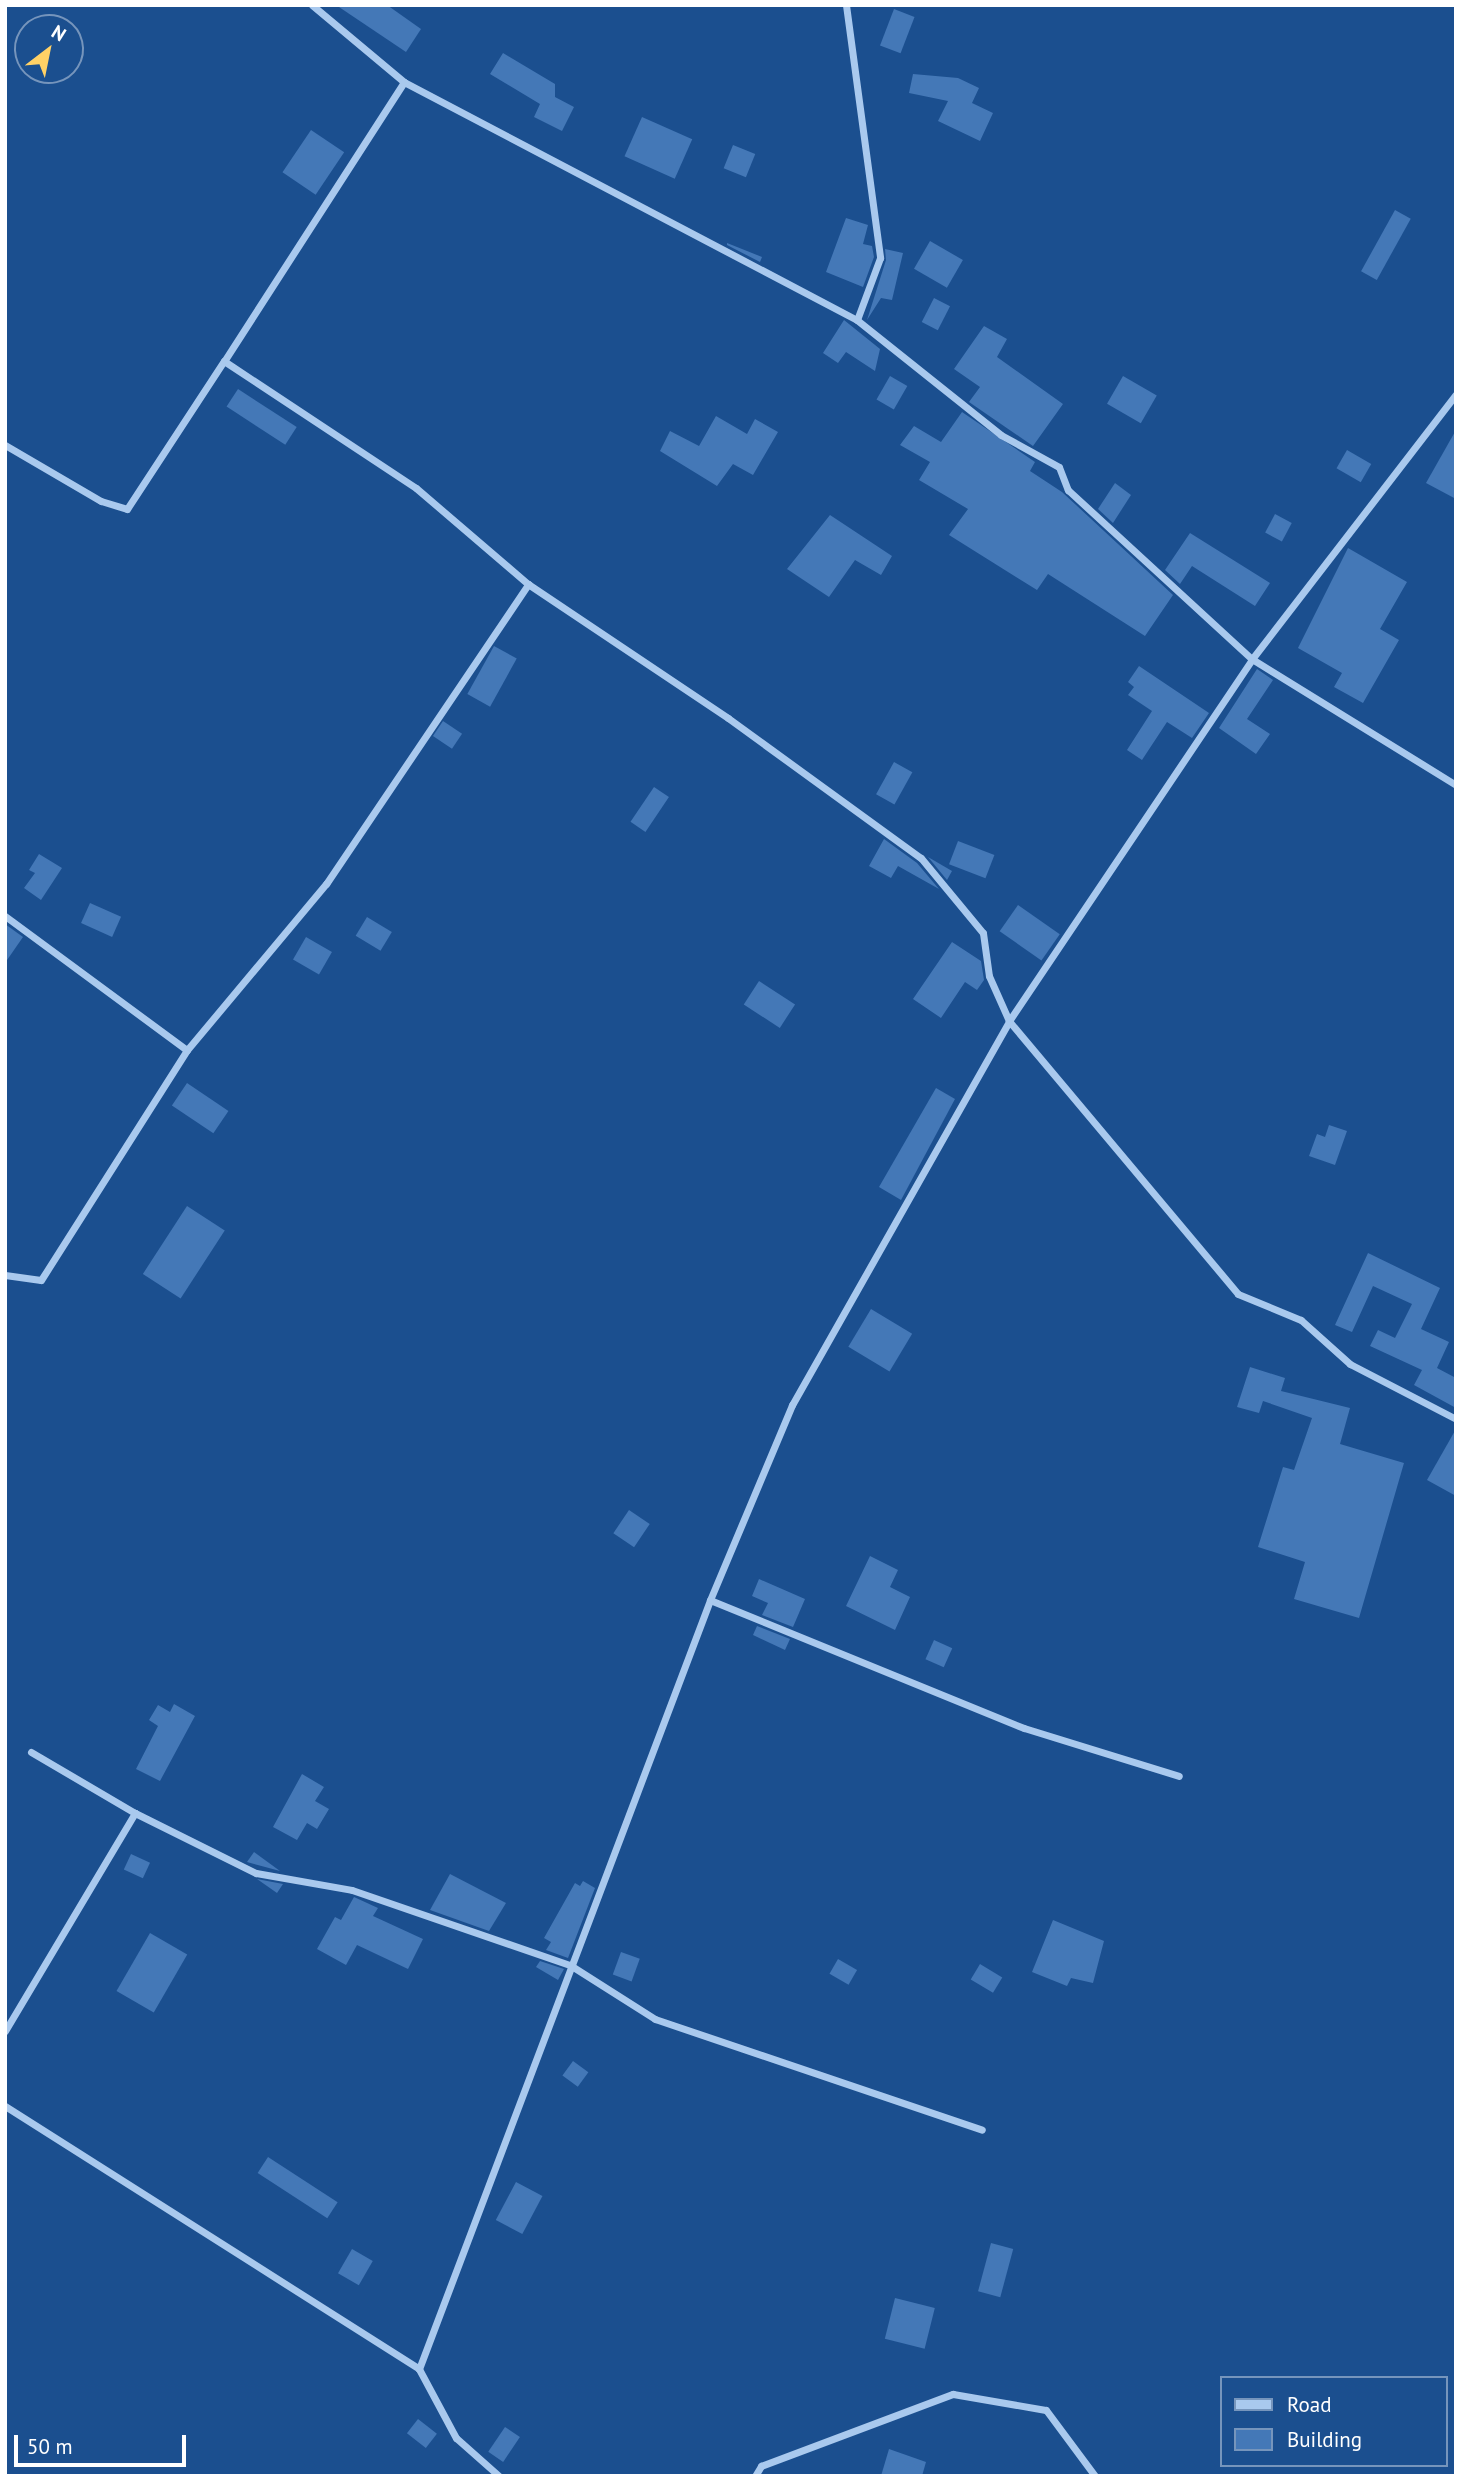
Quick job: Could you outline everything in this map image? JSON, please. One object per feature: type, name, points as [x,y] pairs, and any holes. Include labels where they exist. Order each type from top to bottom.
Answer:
[{"type":"street","points":[[312,5],[404,82],[857,320],[1000,435],[1059,467],[1068,490],[1252,659],[1456,785]]},
{"type":"street","points":[[846,5],[880,258],[857,320]]},
{"type":"street","points":[[5,445],[101,501],[127,509],[404,82]]},
{"type":"street","points":[[224,361],[416,488],[528,584],[728,718],[921,858],[983,933],[989,976],[1009,1021],[1238,1294],[1301,1320],[1350,1364],[1456,1419]]},
{"type":"street","points":[[419,2369],[710,1600],[792,1405],[1009,1021],[1252,659],[1456,394]]},
{"type":"street","points":[[5,1275],[41,1280],[187,1051],[326,884],[528,584]]},
{"type":"street","points":[[5,916],[187,1051]]},
{"type":"street","points":[[710,1600],[1024,1728],[1179,1776]]},
{"type":"street","points":[[31,1752],[135,1813],[256,1873],[352,1890],[570,1965],[655,2019],[982,2130]]},
{"type":"street","points":[[5,2031],[135,1813]]},
{"type":"street","points":[[5,2106],[419,2369],[456,2438],[499,2476]]},
{"type":"street","points":[[755,2476],[761,2466],[953,2394],[1046,2410],[1095,2476]]},
{"type":"building","points":[[336,5],[387,5],[421,29],[406,52]]},
{"type":"building","points":[[894,9],[915,17],[901,53],[880,45]]},
{"type":"building","points":[[503,53],[555,84],[555,97],[574,107],[562,131],[534,117],[540,104],[490,74]]},
{"type":"building","points":[[913,74],[958,78],[979,88],[972,103],[993,113],[980,141],[938,121],[948,101],[909,93]]},
{"type":"building","points":[[642,117],[692,139],[675,179],[625,156]]},
{"type":"building","points":[[311,130],[344,152],[316,195],[282,172]]},
{"type":"building","points":[[733,145],[755,154],[746,177],[724,168]]},
{"type":"building","points":[[1395,210],[1411,219],[1377,280],[1361,271]]},
{"type":"building","points":[[846,218],[868,225],[863,244],[872,246],[874,257],[863,287],[826,272]]},
{"type":"building","points":[[930,241],[963,260],[947,288],[914,269]]},
{"type":"building","points":[[727,245],[762,257],[760,262]]},
{"type":"building","points":[[885,249],[903,253],[892,300],[881,298],[867,320],[886,260]]},
{"type":"building","points":[[934,298],[950,306],[938,330],[922,322]]},
{"type":"building","points":[[844,320],[880,349],[875,371],[846,352],[838,363],[823,353]]},
{"type":"building","points":[[984,326],[1007,339],[997,357],[1063,404],[1033,446],[969,402],[980,387],[954,369]]},
{"type":"building","points":[[890,376],[907,386],[894,409],[876,399]]},
{"type":"building","points":[[1123,376],[1157,396],[1141,423],[1107,404]]},
{"type":"building","points":[[238,389],[297,427],[285,445],[227,407]]},
{"type":"building","points":[[962,412],[1035,462],[1030,471],[1062,492],[1173,595],[1145,636],[1048,574],[1037,590],[949,535],[968,509],[919,480],[930,462],[900,445],[914,426],[941,442]]},
{"type":"building","points":[[716,416],[747,434],[755,419],[778,432],[753,475],[733,464],[717,486],[660,451],[670,431],[699,446]]},
{"type":"building","points":[[1456,430],[1456,499],[1426,483]]},
{"type":"building","points":[[1347,450],[1371,464],[1361,482],[1336,468]]},
{"type":"building","points":[[1115,483],[1131,495],[1113,523],[1098,509]]},
{"type":"building","points":[[1275,514],[1292,523],[1282,541],[1265,533]]},
{"type":"building","points":[[830,515],[892,556],[881,575],[855,560],[829,597],[787,569]]},
{"type":"building","points":[[1190,533],[1270,583],[1255,606],[1192,566],[1180,584],[1165,570]]},
{"type":"building","points":[[1348,548],[1407,582],[1380,629],[1399,640],[1363,703],[1334,687],[1342,673],[1298,648]]},
{"type":"building","points":[[494,646],[517,659],[490,707],[467,694]]},
{"type":"building","points":[[1139,666],[1209,713],[1192,738],[1167,722],[1142,760],[1127,750],[1152,711],[1128,695],[1134,687],[1128,682]]},
{"type":"building","points":[[1257,669],[1273,680],[1247,719],[1270,734],[1256,754],[1219,728]]},
{"type":"building","points":[[443,721],[462,734],[452,749],[433,736]]},
{"type":"building","points":[[894,762],[912,772],[894,805],[876,794]]},
{"type":"building","points":[[654,787],[669,797],[645,832],[631,822]]},
{"type":"building","points":[[884,839],[917,863],[939,889],[898,866],[891,878],[869,866]]},
{"type":"building","points":[[958,841],[994,855],[985,878],[949,864]]},
{"type":"building","points":[[39,854],[62,868],[41,900],[24,888],[35,873],[29,870]]},
{"type":"building","points":[[928,857],[952,871],[947,880]]},
{"type":"building","points":[[90,903],[121,917],[112,937],[81,923]]},
{"type":"building","points":[[1018,905],[1060,934],[1041,960],[1000,931]]},
{"type":"building","points":[[367,917],[392,932],[381,951],[356,936]]},
{"type":"building","points":[[5,924],[23,937],[5,963]]},
{"type":"building","points":[[306,937],[332,952],[319,975],[293,960]]},
{"type":"building","points":[[952,942],[981,961],[984,980],[977,990],[965,982],[941,1018],[913,999]]},
{"type":"building","points":[[759,981],[795,1004],[780,1028],[744,1004]]},
{"type":"building","points":[[187,1083],[228,1111],[213,1133],[172,1105]]},
{"type":"building","points":[[936,1088],[955,1099],[901,1200],[879,1187]]},
{"type":"building","points":[[1329,1125],[1347,1131],[1335,1165],[1309,1156],[1317,1134],[1325,1137]]},
{"type":"building","points":[[187,1206],[225,1231],[181,1298],[143,1274]]},
{"type":"building","points":[[1368,1253],[1440,1288],[1421,1329],[1449,1342],[1437,1368],[1456,1378],[1456,1408],[1414,1385],[1422,1370],[1370,1346],[1378,1330],[1395,1338],[1412,1304],[1373,1286],[1352,1332],[1335,1325]]},
{"type":"building","points":[[871,1309],[912,1334],[889,1371],[848,1347]]},
{"type":"building","points":[[1250,1367],[1285,1378],[1281,1391],[1350,1408],[1340,1444],[1404,1463],[1359,1618],[1294,1599],[1305,1562],[1258,1547],[1283,1467],[1294,1470],[1312,1418],[1263,1401],[1259,1413],[1237,1407]]},
{"type":"building","points":[[1456,1429],[1456,1496],[1427,1480]]},
{"type":"building","points":[[629,1510],[650,1524],[634,1547],[613,1533]]},
{"type":"building","points":[[870,1556],[898,1570],[890,1587],[910,1597],[895,1630],[846,1606]]},
{"type":"building","points":[[759,1579],[805,1599],[793,1627],[762,1615],[768,1603],[752,1596]]},
{"type":"building","points":[[757,1626],[790,1639],[785,1650],[753,1635]]},
{"type":"building","points":[[934,1640],[952,1648],[944,1667],[925,1659]]},
{"type":"building","points":[[174,1704],[195,1716],[160,1781],[136,1769],[158,1726],[149,1720],[158,1705],[170,1712]]},
{"type":"building","points":[[302,1774],[324,1787],[315,1801],[329,1809],[317,1829],[307,1823],[297,1840],[273,1827]]},
{"type":"building","points":[[254,1852],[280,1871],[247,1862]]},
{"type":"building","points":[[131,1854],[150,1863],[143,1878],[124,1869]]},
{"type":"building","points":[[450,1874],[506,1903],[489,1931],[430,1910]]},
{"type":"building","points":[[257,1879],[283,1884],[277,1893]]},
{"type":"building","points":[[583,1881],[595,1888],[568,1958],[546,1950],[551,1942],[544,1938],[575,1883],[580,1886]]},
{"type":"building","points":[[354,1897],[378,1908],[373,1916],[423,1939],[408,1969],[357,1945],[346,1965],[317,1949],[335,1917],[341,1920]]},
{"type":"building","points":[[1053,1920],[1104,1941],[1093,1983],[1071,1978],[1067,1986],[1032,1972]]},
{"type":"building","points":[[150,1933],[187,1954],[154,2013],[116,1991]]},
{"type":"building","points":[[621,1952],[640,1959],[632,1981],[613,1975]]},
{"type":"building","points":[[838,1959],[857,1970],[849,1985],[829,1974]]},
{"type":"building","points":[[540,1961],[564,1969],[558,1980],[536,1967]]},
{"type":"building","points":[[980,1964],[1002,1977],[993,1993],[971,1979]]},
{"type":"building","points":[[573,2061],[588,2072],[578,2087],[562,2076]]},
{"type":"building","points":[[268,2157],[338,2202],[327,2218],[258,2173]]},
{"type":"building","points":[[516,2182],[542,2196],[522,2234],[496,2220]]},
{"type":"building","points":[[991,2243],[1013,2249],[1000,2297],[978,2291]]},
{"type":"building","points":[[352,2249],[373,2261],[359,2285],[338,2273]]},
{"type":"building","points":[[895,2298],[935,2308],[925,2349],[885,2339]]},
{"type":"building","points":[[418,2419],[437,2434],[426,2448],[407,2433]]},
{"type":"building","points":[[505,2427],[520,2437],[503,2462],[488,2452]]},
{"type":"building","points":[[889,2449],[926,2462],[922,2476],[881,2476]]}]
